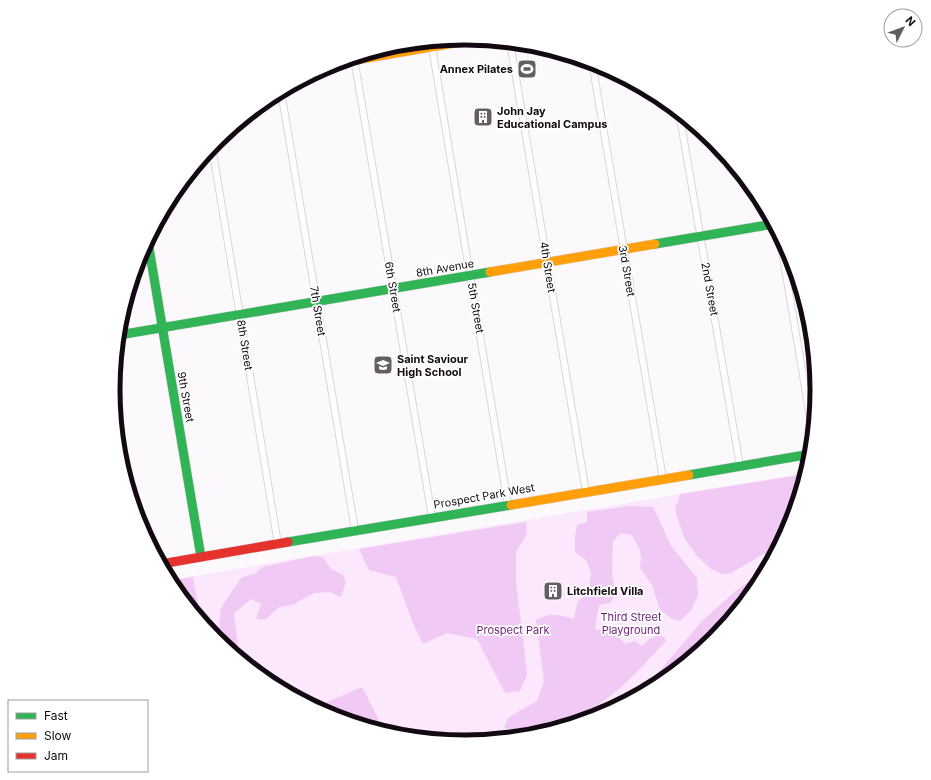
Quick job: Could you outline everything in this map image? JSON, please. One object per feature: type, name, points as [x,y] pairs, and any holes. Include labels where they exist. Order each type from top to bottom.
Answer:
[{"type":"street","name":"5th Street","points":[[432,47],[508,504]]},
{"type":"street","name":"4th Street","points":[[511,48],[586,492]]},
{"type":"street","name":"6th Street","points":[[356,63],[432,517]]},
{"type":"street","name":"3rd Street","points":[[593,69],[663,479]]},
{"type":"street","name":"7th Street","points":[[282,98],[355,530]]},
{"type":"street","name":"2nd Street","points":[[681,121],[740,466]]},
{"type":"street","name":"8th Street","points":[[213,155],[278,544]]},
{"type":"street","name":"8th Avenue","points":[[125,334],[768,225]]},
{"type":"street","name":"9th Street","points":[[150,252],[201,557]]},
{"type":"street","points":[[783,255],[810,416]]},
{"type":"street","name":"Prospect Park West","points":[[168,563],[508,504],[804,455]]},
{"type":"green space","name":"Prospect Park","points":[[800,474],[784,522],[764,563],[739,600],[725,617],[693,649],[676,664],[638,689],[598,709],[555,723],[511,732],[466,735],[420,732],[376,723],[333,709],[293,689],[255,664],[206,617],[177,579]]},
{"type":"green space","points":[[800,475],[784,522],[771,550],[731,573],[726,574],[721,574],[710,568],[697,556],[685,539],[677,518],[675,505],[678,502],[680,494]]},
{"type":"green space","points":[[629,506],[653,507],[671,546],[697,578],[698,595],[692,609],[680,621],[671,618],[660,610],[652,585],[640,568],[640,550],[632,535],[621,533],[613,541],[612,576],[616,594],[610,603],[599,605],[595,629],[612,632],[626,644],[635,641],[642,646],[649,639],[658,635],[664,637],[666,641],[619,689],[595,707],[580,716],[555,723],[517,731],[504,728],[508,718],[537,701],[544,681],[536,620],[550,615],[559,615],[574,619],[577,603],[589,590],[591,573],[586,560],[575,552],[577,525],[587,522],[587,512]]},
{"type":"green space","points":[[526,522],[527,534],[516,552],[516,583],[527,675],[520,691],[505,693],[477,639],[447,633],[423,644],[414,626],[396,577],[369,570],[359,549]]},
{"type":"green space","points":[[313,556],[323,557],[331,569],[343,575],[346,582],[341,597],[330,592],[314,593],[292,605],[279,607],[265,620],[256,619],[261,604],[251,599],[234,613],[239,650],[220,632],[221,608],[241,578],[256,573],[262,567]]},
{"type":"green space","points":[[193,577],[198,608],[192,600],[178,580]]},
{"type":"green space","points":[[755,578],[739,600],[709,634],[676,664],[652,680],[703,620],[737,590]]},
{"type":"green space","points":[[362,687],[378,718],[378,723],[355,717],[323,704]]},
{"type":"traffic: fast","points":[[655,244],[768,225]]},
{"type":"traffic: fast","points":[[150,252],[201,557]]},
{"type":"traffic: fast","points":[[125,334],[490,272]]},
{"type":"traffic: fast","points":[[689,475],[804,455]]},
{"type":"traffic: fast","points":[[288,542],[511,505]]},
{"type":"traffic: slow","points":[[386,55],[430,47]]},
{"type":"traffic: slow","points":[[490,272],[655,244]]},
{"type":"traffic: slow","points":[[511,505],[689,475]]},
{"type":"traffic: jam","points":[[168,563],[288,542]]},
{"type":"place","name":"Annex Pilates","points":[[527,69]]},
{"type":"place","name":"John Jay Educational Campus","points":[[483,117]]},
{"type":"place","name":"Saint Saviour High School","points":[[383,365]]},
{"type":"place","name":"Litchfield Villa","points":[[553,591]]},
{"type":"park label","name":"Third Street Playground","points":[[631,623]]}]
